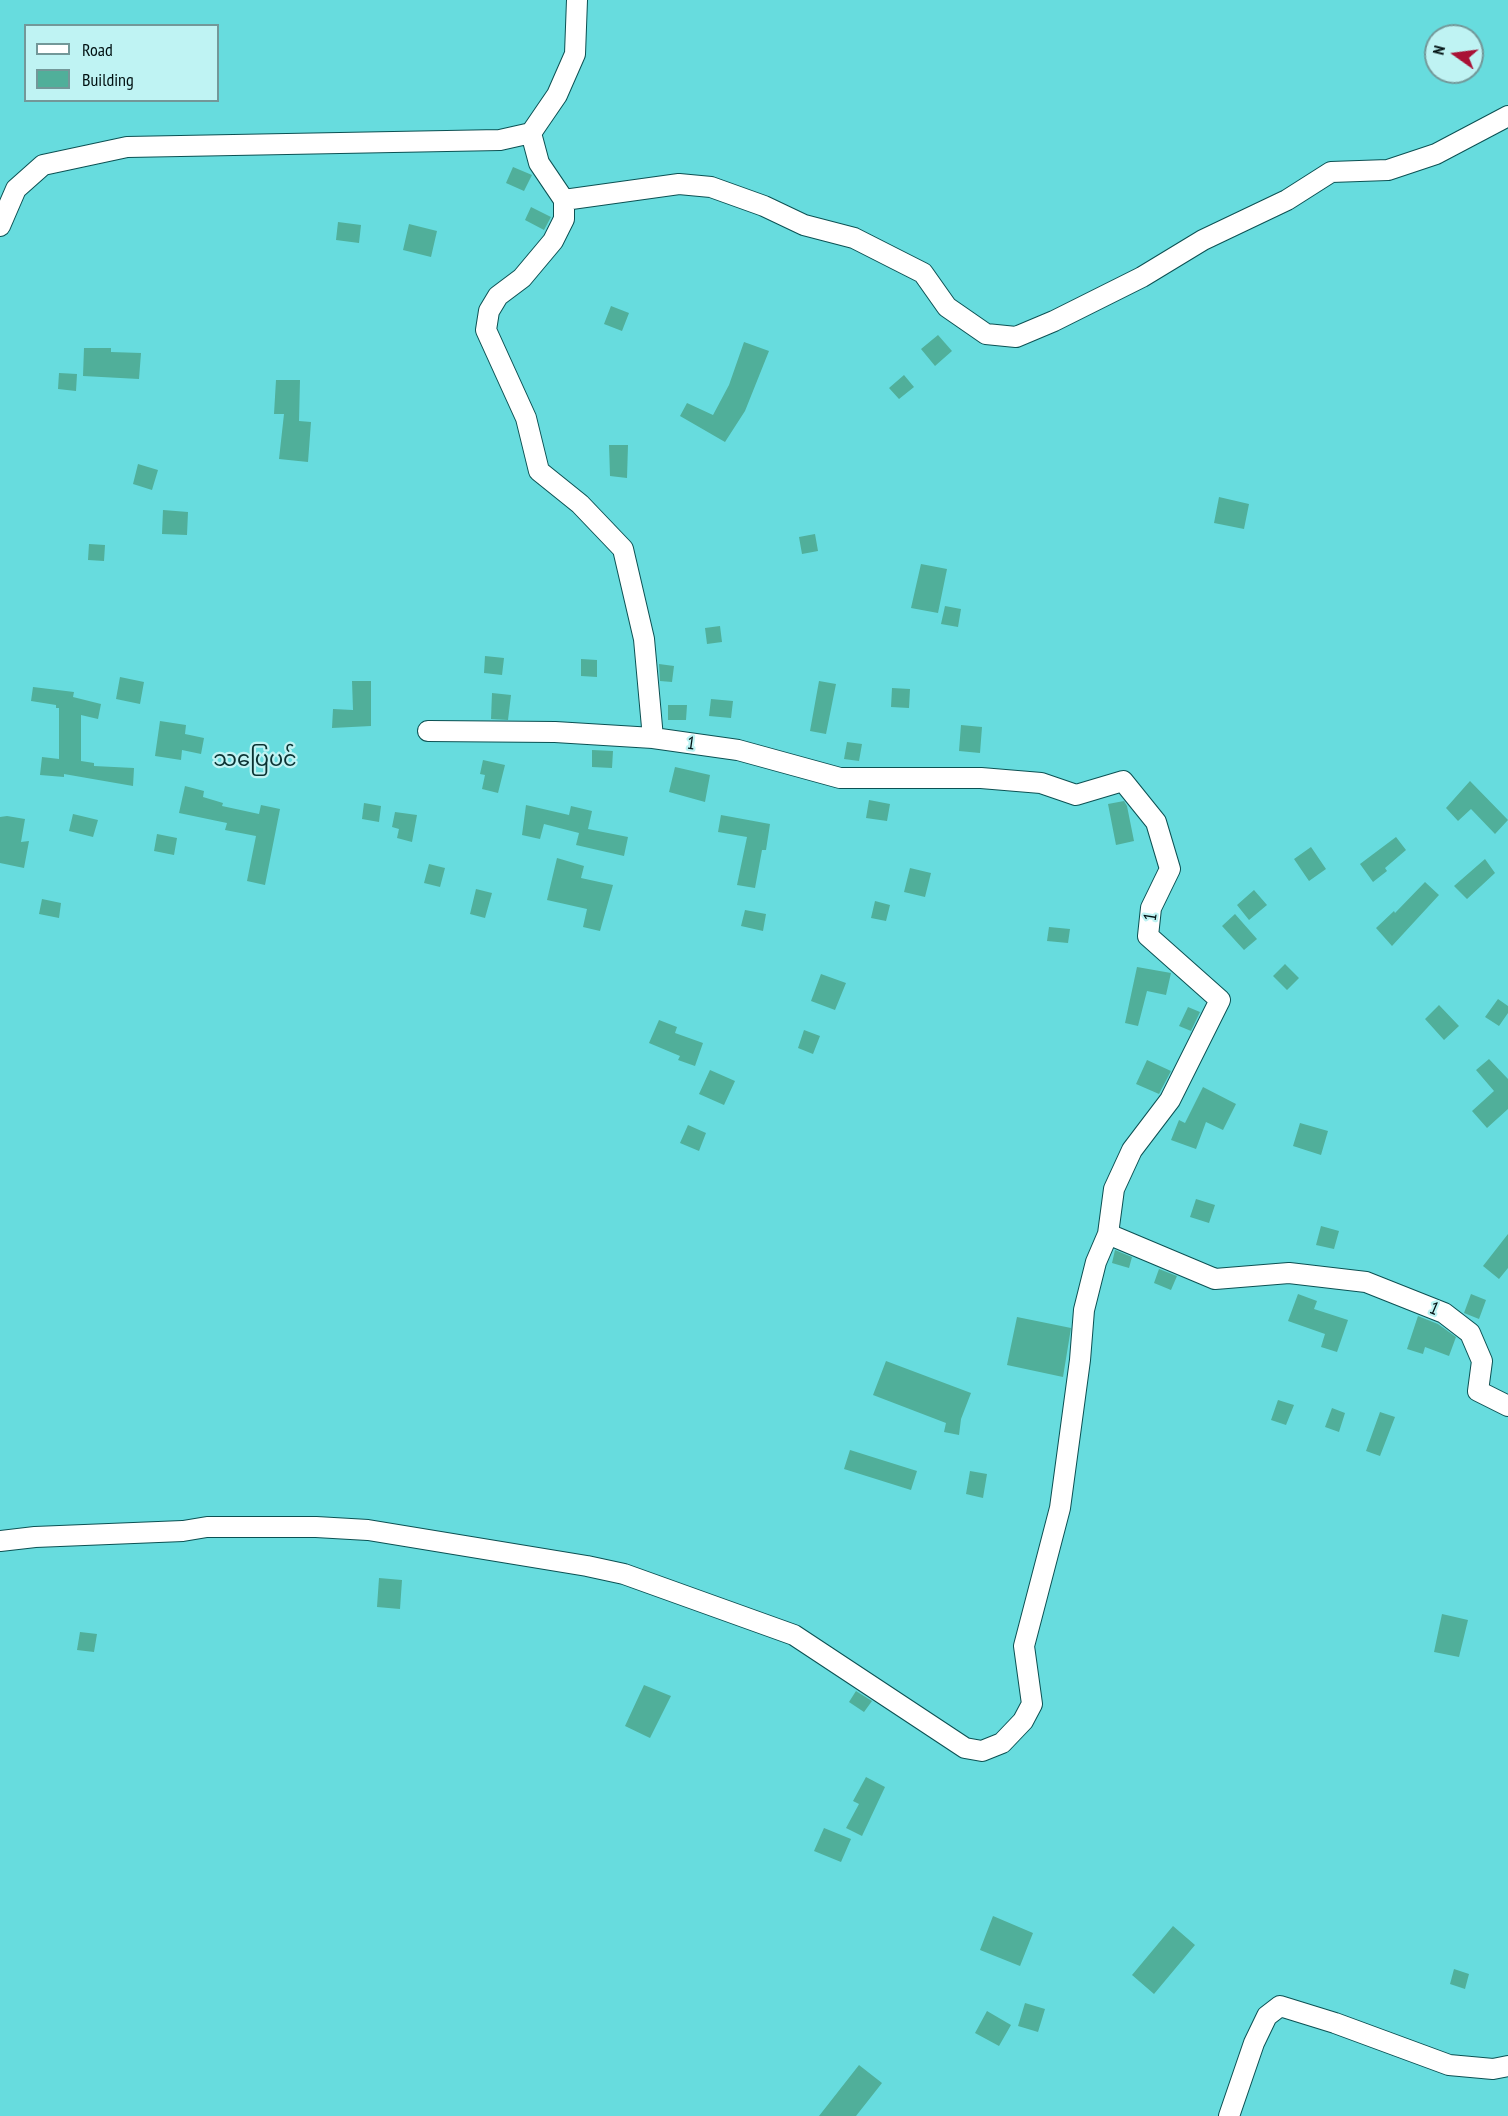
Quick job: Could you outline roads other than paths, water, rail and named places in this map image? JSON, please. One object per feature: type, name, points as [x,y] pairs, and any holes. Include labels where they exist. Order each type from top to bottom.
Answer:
[{"type":"street","points":[[0,226],[16,189],[43,165],[127,147],[500,140],[531,133],[557,95],[574,54],[577,0]]},
{"type":"street","points":[[564,200],[679,184],[711,187],[764,206],[804,225],[854,238],[922,273],[947,308],[986,334],[1016,337],[1054,321],[1142,277],[1203,240],[1287,200],[1331,172],[1388,170],[1436,154],[1508,116]]},
{"type":"street","points":[[531,133],[539,164],[564,200],[564,219],[554,241],[522,278],[498,296],[489,311],[486,330],[526,418],[539,471],[580,504],[623,549],[644,639],[653,738]]},
{"type":"street","name":"1","points":[[428,731],[555,732],[653,738],[738,750],[840,778],[981,778],[1041,783],[1076,795],[1123,781],[1156,822],[1170,869],[1151,908],[1148,936],[1220,999],[1170,1100],[1132,1150],[1114,1189],[1108,1234],[1215,1279],[1290,1273],[1366,1282],[1444,1313],[1470,1333],[1482,1361],[1478,1391],[1508,1406]]},
{"type":"street","points":[[0,1541],[35,1537],[183,1531],[207,1527],[316,1527],[368,1530],[587,1566],[624,1574],[794,1635],[965,1748],[982,1751],[1002,1743],[1023,1721],[1032,1704],[1024,1646],[1060,1508],[1080,1360],[1084,1310],[1096,1262],[1108,1234]]},
{"type":"street","points":[[1229,2116],[1254,2043],[1268,2016],[1280,2006],[1335,2022],[1449,2065],[1493,2069],[1508,2066]]},
{"type":"district","name":"သပြေပင်","points":[[255,760]]}]
